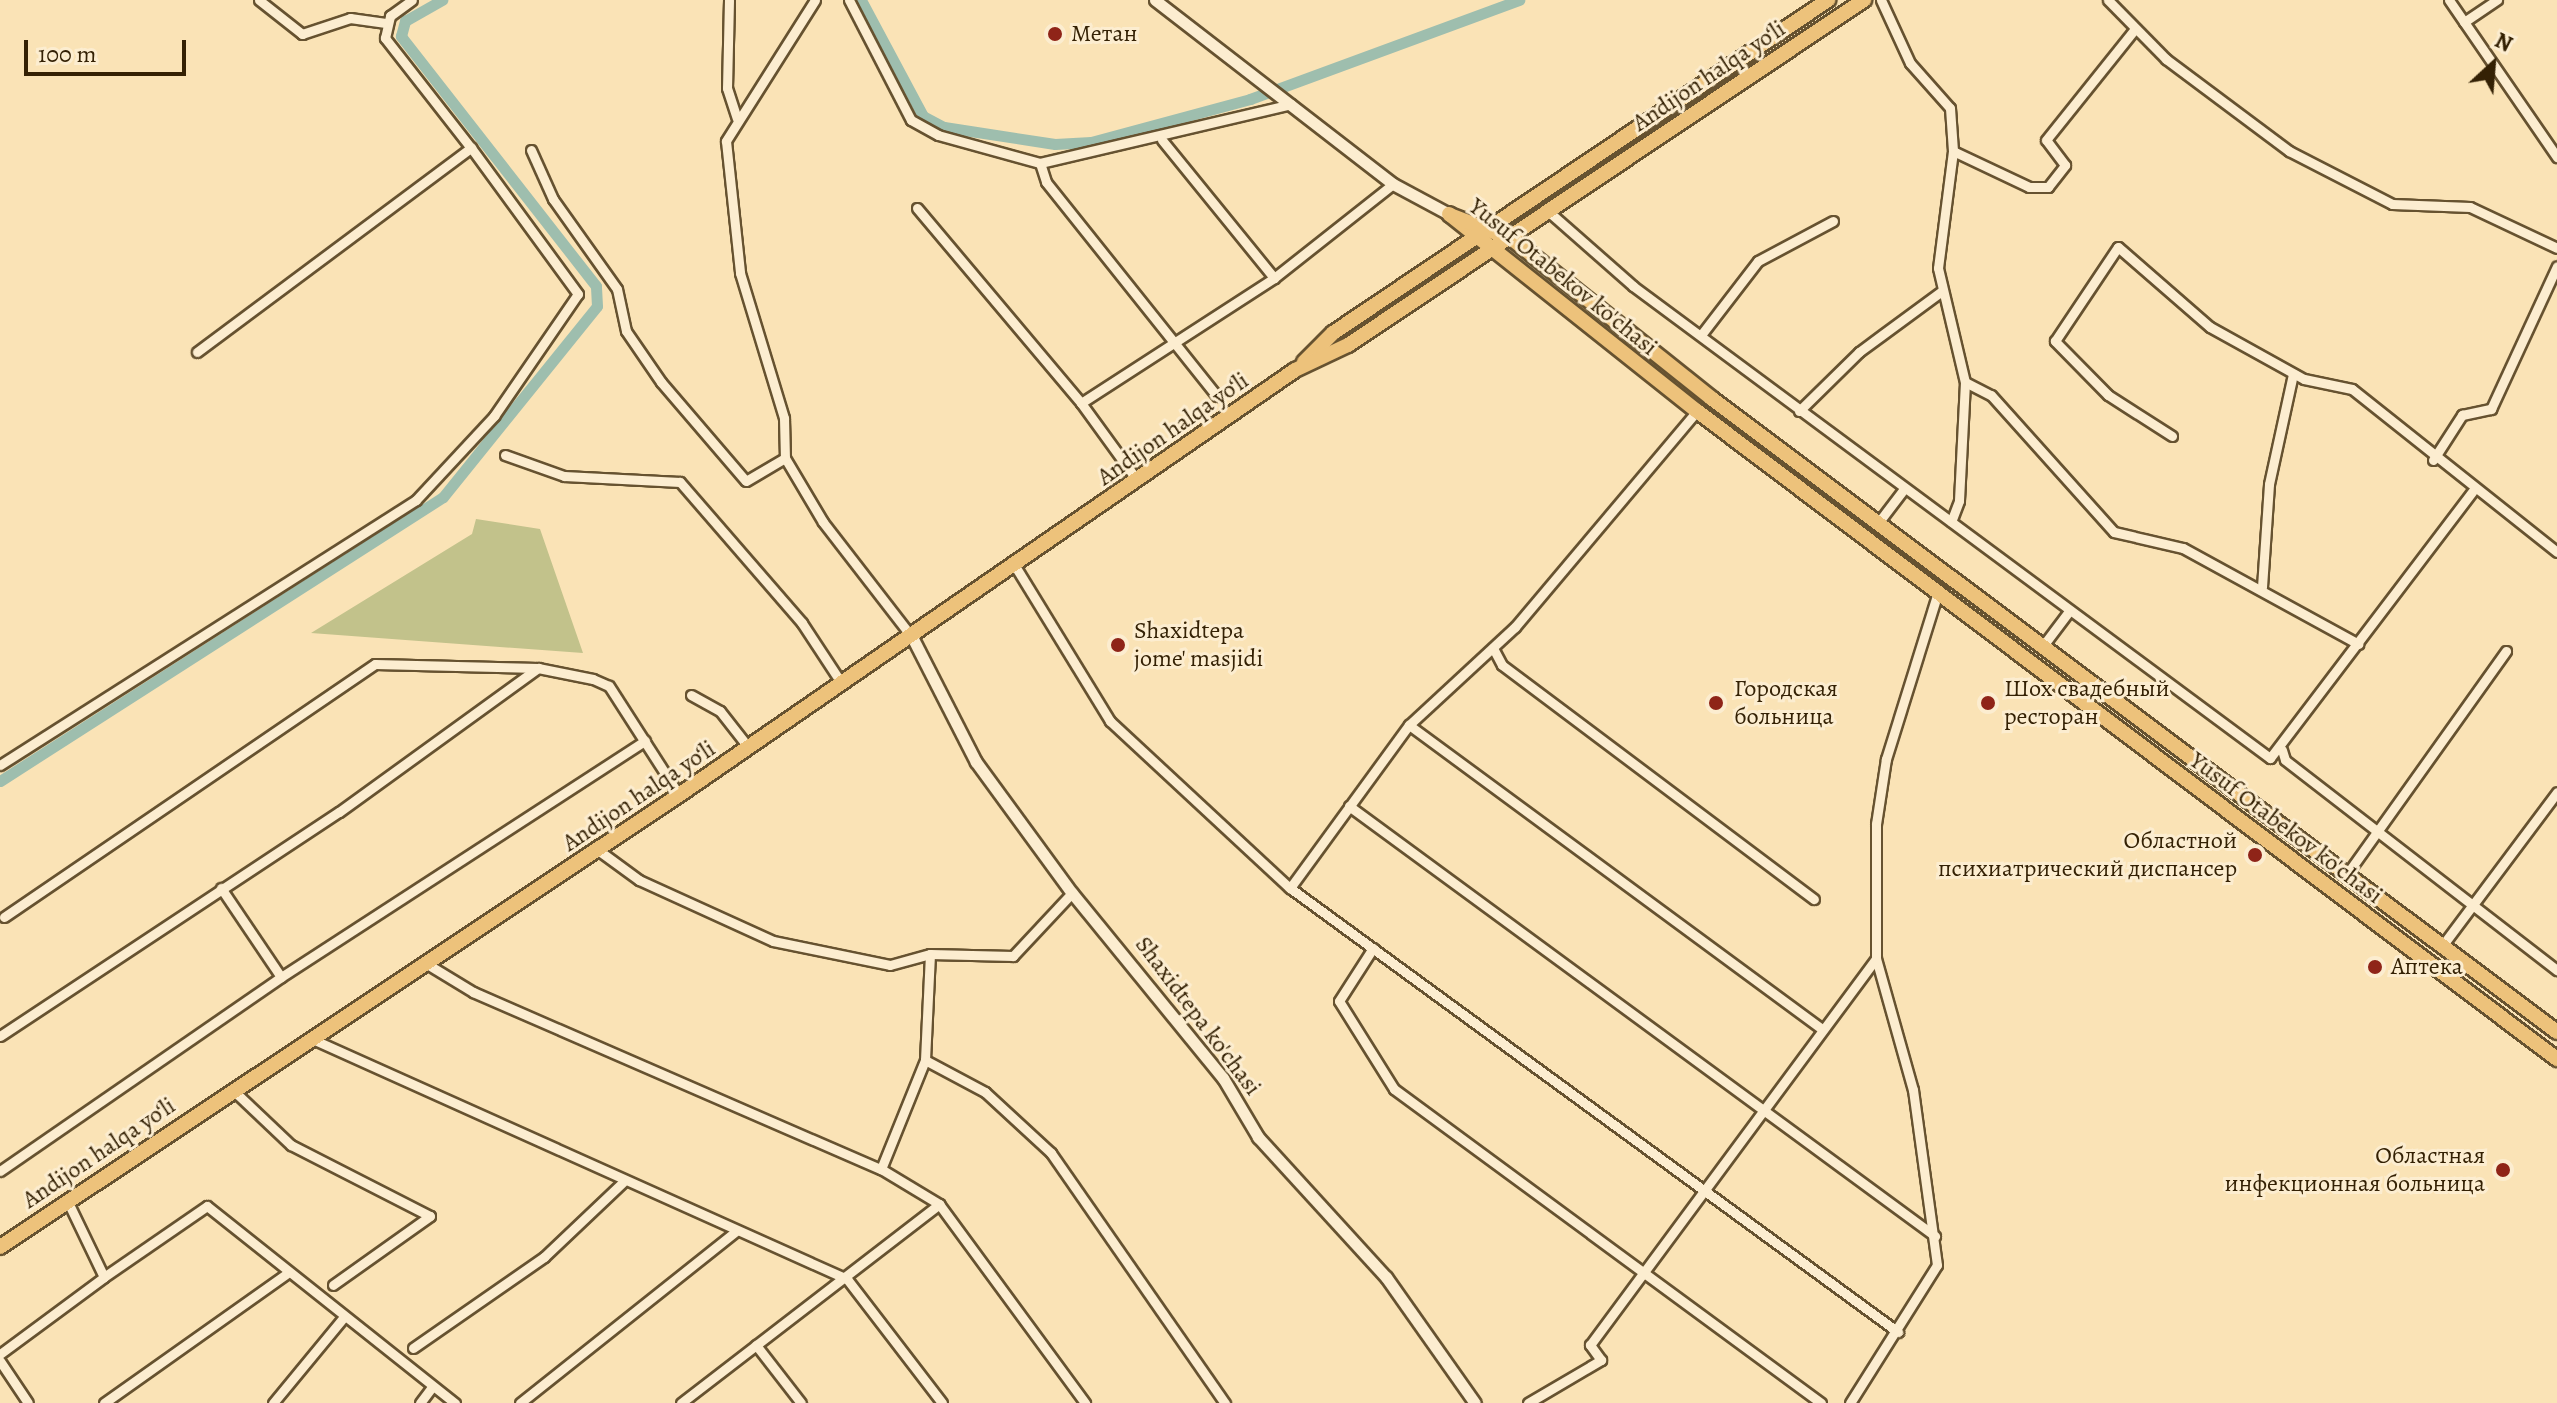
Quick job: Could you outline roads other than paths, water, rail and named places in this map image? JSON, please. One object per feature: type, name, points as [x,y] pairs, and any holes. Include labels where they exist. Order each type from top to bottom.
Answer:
[{"type":"main road","name":"Andijon halqa yo‘li","points":[[0,1247],[310,1038],[598,850],[912,637],[1295,370],[1333,333],[1828,0]]},
{"type":"main road","name":"Andijon halqa yo‘li","points":[[1295,370],[1348,345],[1512,239],[1548,211],[1864,0]]},
{"type":"main road","name":"Yusuf Otabekov ko'chasi","points":[[1449,214],[1491,227],[1512,239],[1878,523],[2552,1028]]},
{"type":"main road","name":"Yusuf Otabekov ko'chasi","points":[[1449,214],[1473,239],[1697,411],[2557,1059]]},
{"type":"main road","points":[[2534,1041],[2552,1028]]},
{"type":"street","points":[[259,0],[302,34],[350,18],[386,23]]},
{"type":"street","points":[[0,765],[416,500],[494,416],[578,294],[471,148],[385,38],[386,23],[412,0]]},
{"type":"street","points":[[729,0],[727,88],[737,118]]},
{"type":"street","points":[[815,0],[737,118],[726,141],[740,273],[784,418],[785,458],[823,522],[912,637]]},
{"type":"street","points":[[849,0],[911,120],[938,135],[1040,163],[1162,140],[1288,102]]},
{"type":"street","points":[[1155,0],[1393,184],[1449,214]]},
{"type":"street","points":[[1881,0],[1910,63],[1947,100],[1953,151],[1939,253],[1943,290],[1965,382],[1959,501],[1951,522]]},
{"type":"street","points":[[2108,0],[2135,29],[2289,151],[2392,204],[2470,207],[2557,248]]},
{"type":"street","points":[[2449,0],[2557,157]]},
{"type":"street","points":[[2464,22],[2497,0]]},
{"type":"street","points":[[1953,151],[2029,187],[2048,187],[2065,165],[2046,140],[2135,29]]},
{"type":"street","points":[[1162,140],[1274,278]]},
{"type":"street","points":[[197,352],[471,148]]},
{"type":"street","points":[[531,150],[553,199],[617,289],[626,331],[661,382],[746,481],[785,458]]},
{"type":"street","points":[[1040,163],[1046,182],[1177,341],[1217,396]]},
{"type":"street","points":[[1081,403],[1274,278],[1393,184]]},
{"type":"street","points":[[917,208],[1081,403],[1137,480]]},
{"type":"street","points":[[1548,211],[1577,243],[1799,411],[2270,758],[2282,750],[2473,491]]},
{"type":"street","points":[[1701,335],[1758,261],[1833,221]]},
{"type":"street","points":[[2172,436],[2108,395],[2055,341],[2118,247],[2210,327],[2293,374],[2352,389],[2433,460],[2557,552]]},
{"type":"street","points":[[2433,460],[2462,415],[2491,409],[2557,266]]},
{"type":"street","points":[[1799,411],[1859,352],[1943,290]]},
{"type":"street","points":[[2262,587],[2269,484],[2293,374]]},
{"type":"street","points":[[1965,382],[1991,395],[2114,532],[2183,548],[2262,587],[2358,644]]},
{"type":"street","points":[[1290,888],[1409,725],[1493,648],[1697,411]]},
{"type":"street","points":[[505,455],[564,476],[680,482],[802,623],[842,684]]},
{"type":"street","points":[[1878,523],[1904,489]]},
{"type":"street","points":[[1015,566],[1110,721],[1290,888],[1898,1332]]},
{"type":"street","points":[[1850,1403],[1936,1272],[1935,1236],[1913,1090],[1876,958],[1876,824],[1886,759],[1938,592]]},
{"type":"street","points":[[2042,647],[2070,610]]},
{"type":"street","name":"Shaxidtepa ko'chasi","points":[[912,637],[976,762],[1072,893],[1223,1078],[1258,1137],[1386,1277],[1475,1403]]},
{"type":"street","points":[[1493,648],[1502,665],[1814,899]]},
{"type":"street","points":[[2347,874],[2506,651]]},
{"type":"street","points":[[4,917],[375,664],[538,668],[609,686],[679,795]]},
{"type":"street","points":[[0,1036],[221,888],[538,668]]},
{"type":"street","points":[[691,695],[720,711],[749,748]]},
{"type":"street","points":[[1409,725],[1822,1029]]},
{"type":"street","points":[[0,1171],[281,977],[645,741]]},
{"type":"street","points":[[2282,750],[2285,760],[2477,901],[2557,970]]},
{"type":"street","points":[[2442,946],[2557,792]]},
{"type":"street","points":[[1349,806],[1935,1236]]},
{"type":"street","points":[[598,850],[639,880],[773,941],[890,965],[930,954],[1013,956],[1072,893]]},
{"type":"street","points":[[221,888],[281,977]]},
{"type":"street","points":[[1373,948],[1339,1001],[1394,1089],[1821,1403]]},
{"type":"street","points":[[881,1169],[925,1060],[930,954]]},
{"type":"street","points":[[1528,1403],[1601,1360],[1590,1345],[1876,958]]},
{"type":"street","points":[[427,964],[473,992],[881,1169],[939,1204],[1085,1403]]},
{"type":"street","points":[[310,1038],[623,1182],[847,1279],[942,1403]]},
{"type":"street","points":[[925,1060],[1021,1118],[1225,1403]]},
{"type":"street","points":[[233,1090],[291,1145],[430,1216],[333,1285]]},
{"type":"street","points":[[413,1348],[544,1257],[623,1182]]},
{"type":"street","points":[[67,1200],[104,1277]]},
{"type":"street","points":[[681,1403],[847,1279],[939,1204]]},
{"type":"street","points":[[0,1354],[207,1206],[286,1274],[455,1403]]},
{"type":"street","points":[[520,1403],[735,1232]]},
{"type":"street","points":[[104,1403],[286,1274]]},
{"type":"street","points":[[272,1403],[343,1318]]},
{"type":"street","points":[[756,1345],[801,1403]]},
{"type":"street","points":[[0,1361],[28,1403]]},
{"type":"street","points":[[420,1403],[432,1387]]},
{"type":"waterway","points":[[0,781],[443,497],[597,306],[596,286],[401,36],[405,21],[442,0]]},
{"type":"waterway","points":[[861,0],[923,116],[944,127],[1055,144],[1091,142],[1250,99],[1519,0]]},
{"type":"place","name":"Метан","points":[[1055,34]]},
{"type":"place","name":"Shaxidtepa jome' masjidi","points":[[1118,645]]},
{"type":"place","name":"Городская больница","points":[[1716,703]]},
{"type":"place","name":"Шох свадебный ресторан","points":[[1988,703]]},
{"type":"place","name":"Областной психиатрический диспансер","points":[[2255,855]]},
{"type":"place","name":"Аптека","points":[[2375,967]]},
{"type":"place","name":"Областная инфекционная больница","points":[[2503,1170]]}]
